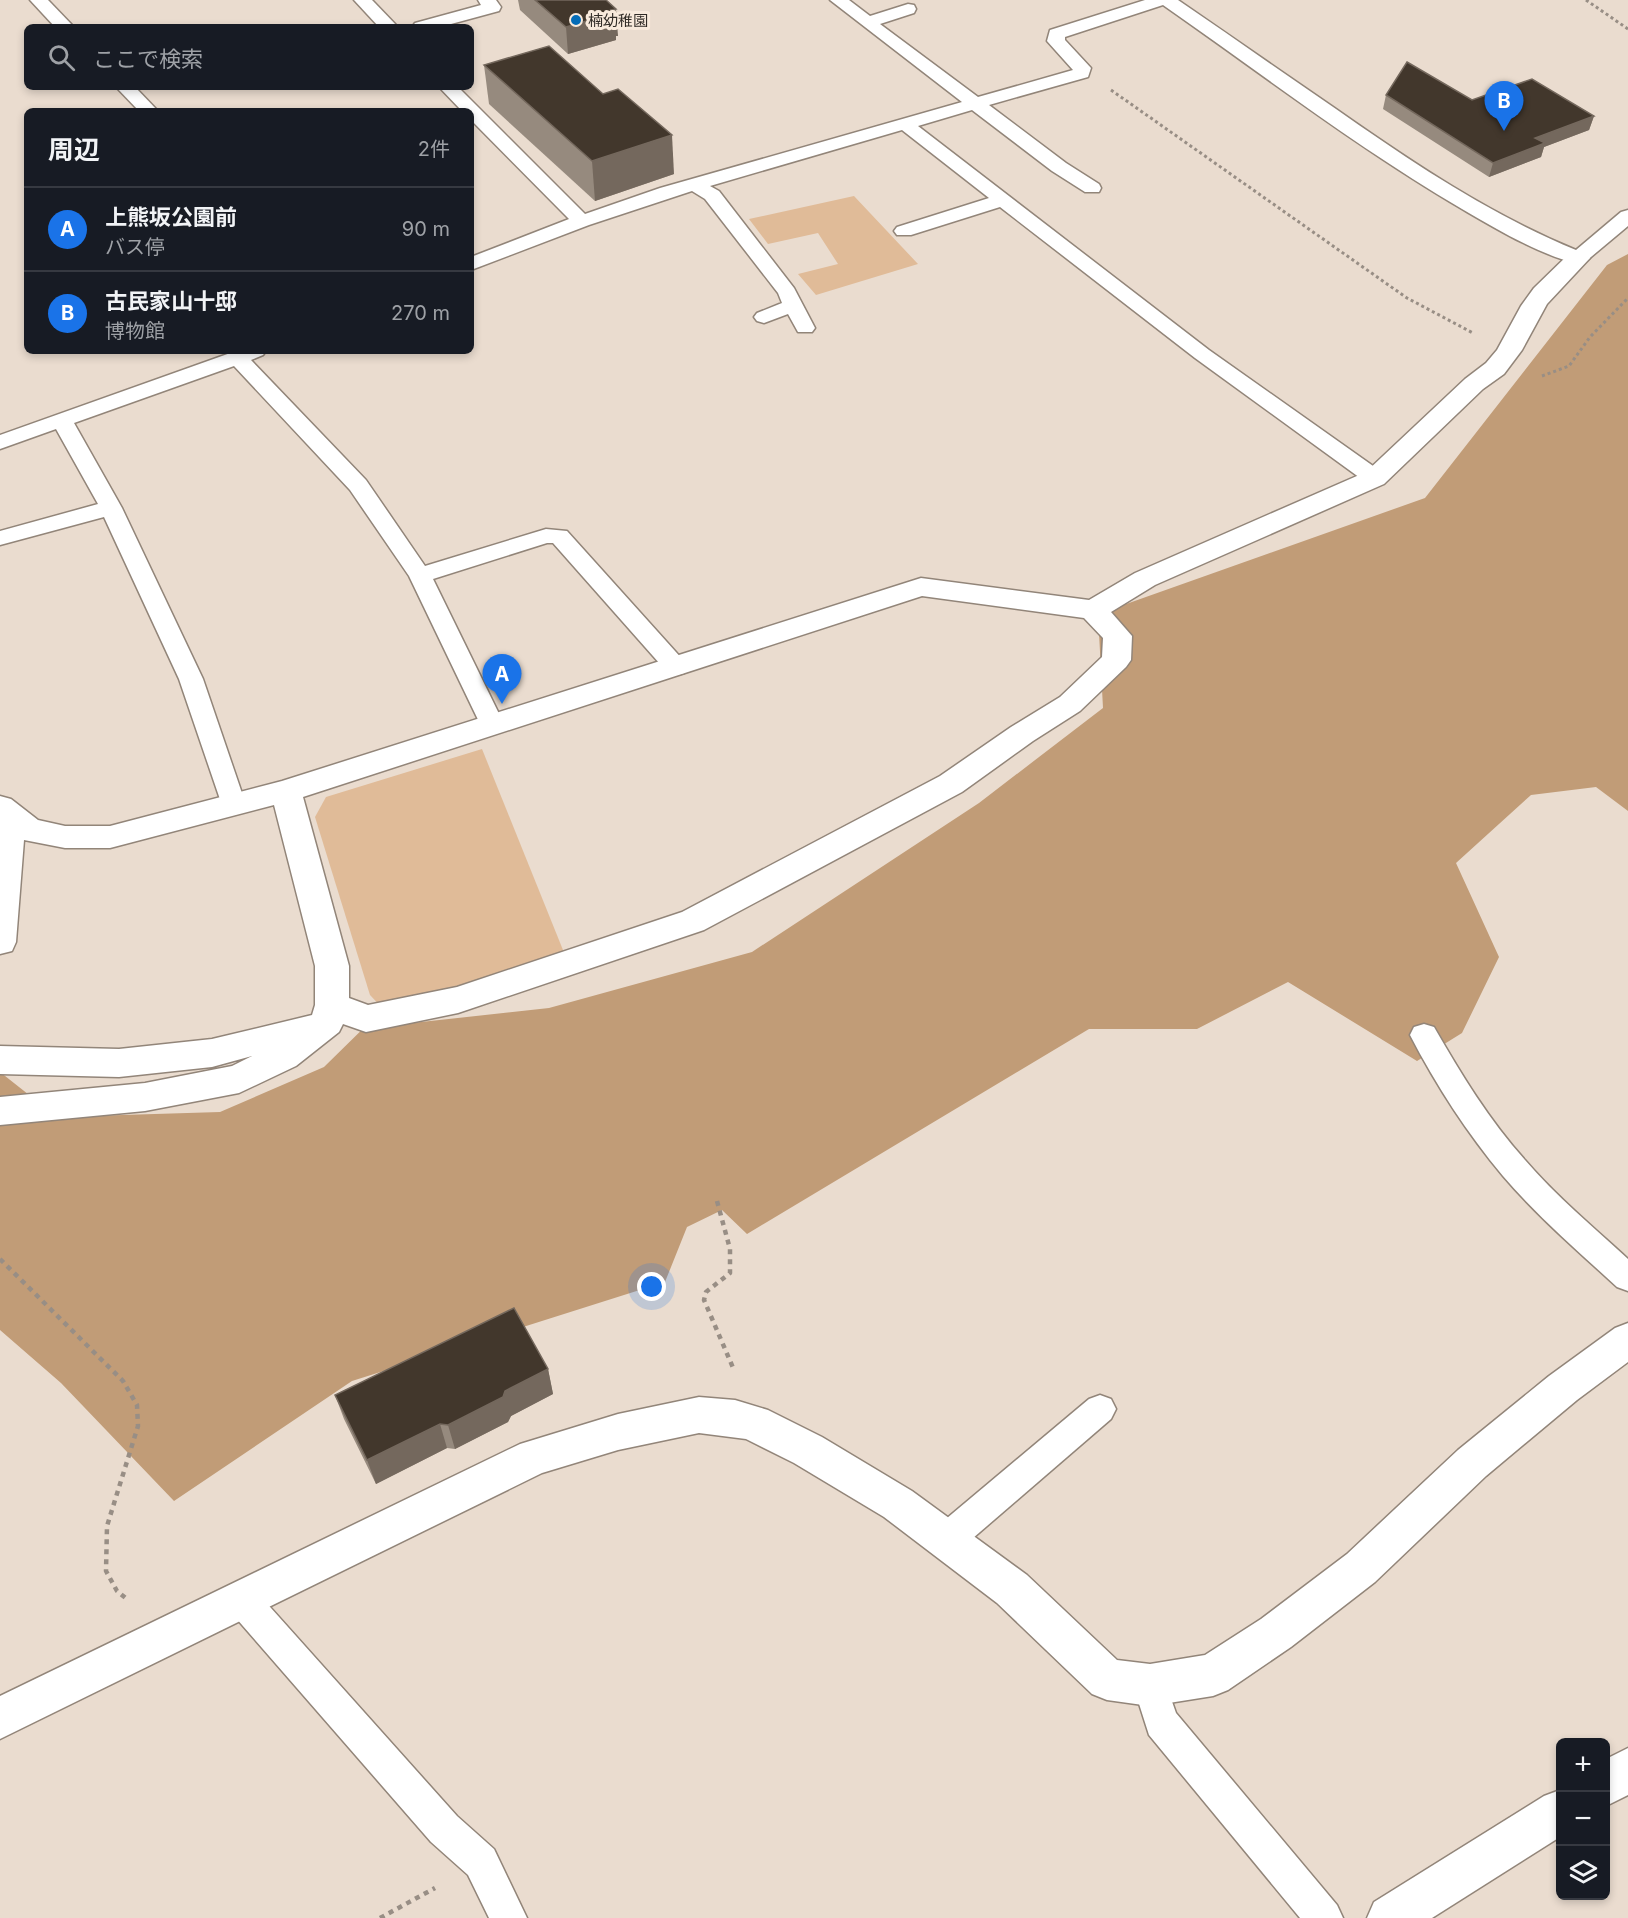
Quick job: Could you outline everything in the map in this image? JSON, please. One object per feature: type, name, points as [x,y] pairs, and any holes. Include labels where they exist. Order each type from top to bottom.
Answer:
[{"type":"street","points":[[5,811],[29,830],[65,837],[110,837],[286,791],[921,587],[1093,610],[1145,579],[1375,478],[1474,384],[1484,378],[1509,352],[1534,304],[1578,258]]},
{"type":"street","points":[[0,1060],[119,1063],[212,1053],[330,1014],[366,1019],[458,1000],[693,921],[951,784],[1022,734],[1070,704],[1116,660],[1118,636],[1093,610]]},
{"type":"street","points":[[0,1111],[145,1097],[239,1079],[284,1056],[330,1014],[332,966],[286,791]]},
{"type":"street","points":[[0,942],[5,811]]},
{"type":"street","points":[[0,1718],[534,1456],[618,1432],[699,1415],[735,1418],[754,1423],[808,1450],[898,1504],[1012,1589],[1107,1679],[1150,1685],[1213,1675],[1276,1633],[1361,1568],[1472,1463],[1563,1388],[1628,1340]]},
{"type":"street","points":[[1610,1781],[1628,1770]]},
{"type":"street","points":[[1390,1918],[1556,1814]]},
{"type":"lane","points":[[38,0],[62,24]]},
{"type":"lane","points":[[362,0],[385,24]]},
{"type":"lane","points":[[432,24],[493,7],[486,0]]},
{"type":"lane","points":[[838,0],[1059,167],[1092,188]]},
{"type":"lane","points":[[474,263],[582,221],[694,184],[906,125],[974,102],[1082,73],[1082,68],[1056,41],[1056,34],[1162,0]]},
{"type":"lane","points":[[1167,0],[1433,186],[1482,215],[1578,258],[1628,216]]},
{"type":"lane","points":[[868,22],[908,9]]},
{"type":"lane","points":[[128,90],[146,108]]},
{"type":"lane","points":[[451,90],[469,108]]},
{"type":"lane","points":[[474,113],[582,221]]},
{"type":"lane","points":[[906,125],[1202,354],[1375,478]]},
{"type":"lane","points":[[694,184],[712,195],[787,292],[805,328]]},
{"type":"lane","points":[[904,231],[1003,200]]},
{"type":"lane","points":[[764,316],[794,305]]},
{"type":"lane","points":[[0,442],[247,354],[358,485],[420,575],[492,724]]},
{"type":"lane","points":[[62,421],[111,508],[191,679],[233,805]]},
{"type":"lane","points":[[0,538],[111,508]]},
{"type":"lane","points":[[420,575],[546,536],[559,536],[676,667]]},
{"type":"lane","points":[[1424,1035],[1455,1089],[1500,1152],[1539,1195],[1628,1278]]},
{"type":"lane","points":[[946,1540],[1100,1409]]},
{"type":"lane","points":[[241,1599],[444,1829],[481,1862],[508,1918]]},
{"type":"lane","points":[[1150,1685],[1161,1723],[1324,1918]]},
{"type":"path","points":[[1586,0],[1628,29]]},
{"type":"path","points":[[1082,73],[1092,77],[1407,298],[1509,352]]},
{"type":"path","points":[[717,1201],[730,1249],[730,1273],[706,1292],[704,1300],[734,1369],[737,1398],[735,1418]]},
{"type":"path","points":[[0,1259],[123,1381],[137,1405],[138,1426],[107,1526],[106,1571],[117,1591],[149,1617],[159,1640]]},
{"type":"path","points":[[380,1918],[481,1862]]},
{"type":"shaded area","points":[[854,196],[918,264],[816,295],[798,274],[838,264],[818,233],[768,244],[749,219]]},
{"type":"shaded area","points":[[1628,254],[1628,811],[1596,787],[1531,795],[1456,863],[1499,957],[1462,1033],[1417,1061],[1288,982],[1197,1029],[1089,1029],[747,1234],[722,1210],[687,1227],[665,1282],[352,1381],[174,1501],[61,1383],[0,1330],[0,1072],[57,1117],[220,1112],[324,1067],[378,1014],[403,1024],[549,1008],[752,952],[979,803],[1103,708],[1098,614],[1425,498],[1607,265]]},
{"type":"shaded area","points":[[482,749],[565,955],[384,1010],[370,995],[315,817],[326,797]]},
{"type":"building","points":[[535,0],[606,0],[616,9],[611,10],[614,13],[566,27]]},
{"type":"building","points":[[549,46],[603,94],[618,89],[672,135],[592,161],[484,65]]},
{"type":"building","points":[[1407,62],[1472,100],[1532,79],[1594,116],[1535,138],[1545,143],[1493,163],[1386,95]]},
{"type":"building","points":[[514,1308],[548,1369],[505,1391],[503,1397],[448,1425],[440,1424],[367,1460],[335,1395]]},
{"type":"place","name":"楠幼稚園","points":[[576,20]]},
{"type":"place","name":"古民家山十邸","points":[[1504,131]]},
{"type":"place","name":"上熊坂公園前","points":[[502,704]]}]
